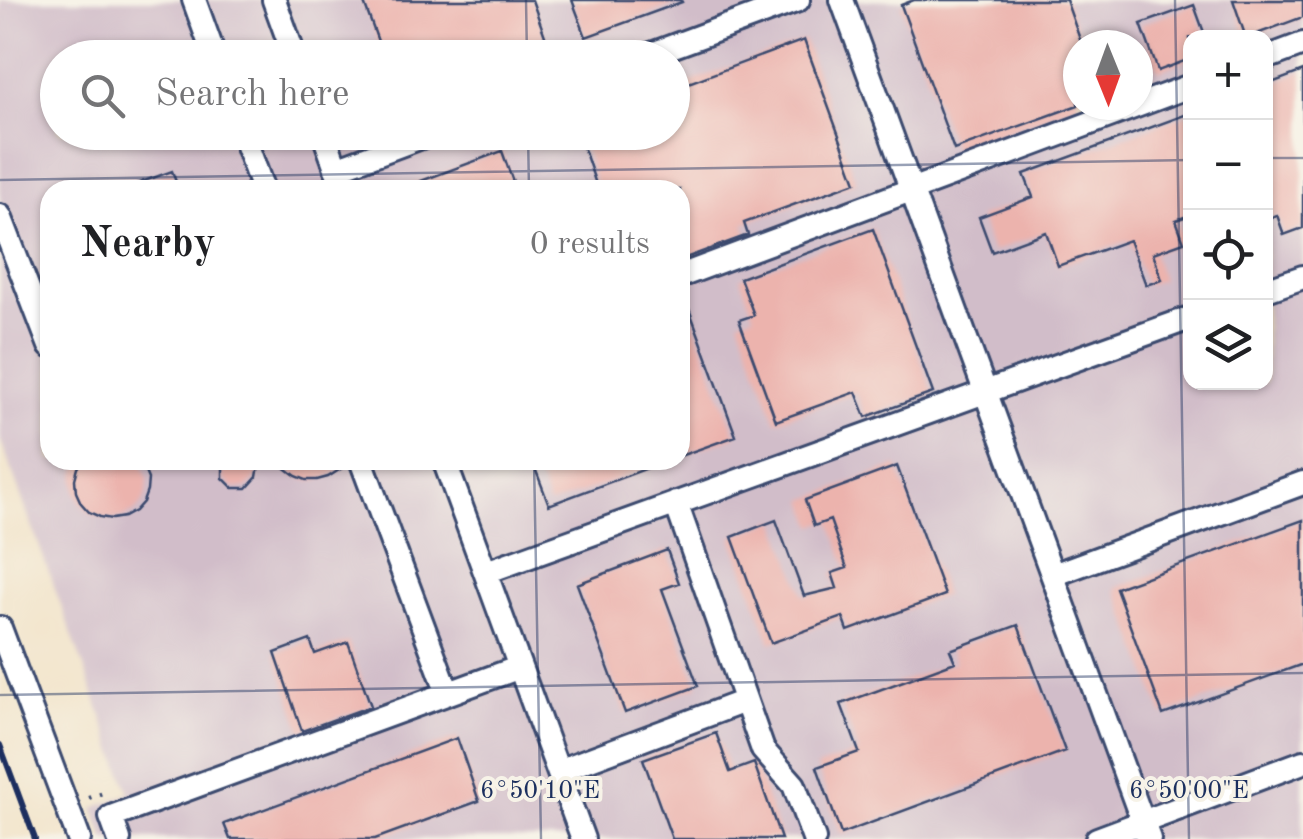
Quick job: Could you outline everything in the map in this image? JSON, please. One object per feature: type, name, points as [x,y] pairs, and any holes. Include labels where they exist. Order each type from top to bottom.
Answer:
[{"type":"street","points":[[194,0],[208,40]]},
{"type":"street","points":[[274,0],[288,40]]},
{"type":"street","points":[[690,40],[798,0]]},
{"type":"street","points":[[842,0],[1146,831]]},
{"type":"street","points":[[1273,55],[1303,44]]},
{"type":"street","points":[[690,272],[1183,89]]},
{"type":"street","points":[[248,150],[259,180]]},
{"type":"street","points":[[330,150],[340,179],[399,150]]},
{"type":"street","points":[[0,216],[40,320]]},
{"type":"street","points":[[1273,288],[1303,277]]},
{"type":"street","points":[[486,572],[1183,321]]},
{"type":"street","points":[[365,470],[448,693]]},
{"type":"street","points":[[448,470],[582,839]]},
{"type":"street","points":[[1052,575],[1303,484]]},
{"type":"street","points":[[676,504],[763,750],[794,785],[814,839]]},
{"type":"street","points":[[0,628],[79,839]]},
{"type":"street","points":[[119,839],[110,816],[520,667]]},
{"type":"street","points":[[558,771],[745,701]]},
{"type":"street","points":[[1097,839],[1146,831],[1303,762]]},
{"type":"shaded area","points":[[0,0],[1303,0],[1303,839],[105,839],[94,808],[130,793],[0,439]]},
{"type":"building","points":[[363,0],[532,0],[546,40],[377,40]]},
{"type":"building","points":[[572,0],[681,0],[682,2],[586,37]]},
{"type":"building","points":[[914,0],[1066,0],[1077,30],[1063,30],[1063,110],[954,150],[901,5]]},
{"type":"building","points":[[1233,0],[1303,0],[1303,17],[1268,30],[1243,30]]},
{"type":"building","points":[[1194,5],[1203,30],[1183,30],[1183,62],[1158,71],[1153,57],[1153,30],[1143,30],[1141,24]]},
{"type":"building","points":[[804,40],[856,182],[744,223],[748,235],[690,256],[690,180],[595,180],[584,150],[690,150],[690,82]]},
{"type":"building","points":[[1303,71],[1303,228],[1284,235],[1277,215],[1273,216],[1273,82]]},
{"type":"building","points":[[1183,116],[1183,218],[1176,220],[1183,242],[1153,253],[1162,280],[1146,285],[1129,240],[1058,266],[1046,232],[992,252],[979,217],[1033,197],[1024,174]]},
{"type":"building","points":[[502,151],[512,180],[424,180]]},
{"type":"building","points":[[172,171],[175,180],[147,180]]},
{"type":"building","points":[[873,229],[933,393],[866,417],[856,392],[776,421],[739,320],[754,315],[740,278]]},
{"type":"building","points":[[690,312],[736,436],[690,452]]},
{"type":"building","points":[[897,466],[945,595],[848,631],[843,617],[771,643],[732,537],[776,520],[804,596],[837,588],[832,573],[847,568],[830,520],[814,526],[805,500]]},
{"type":"building","points":[[77,470],[144,470],[148,479],[143,502],[135,511],[112,519],[89,512],[76,492]]},
{"type":"building","points":[[223,470],[258,470],[247,488],[233,488],[223,478]]},
{"type":"building","points":[[288,470],[339,470],[317,480],[296,476]]},
{"type":"building","points":[[536,470],[643,470],[549,505]]},
{"type":"building","points":[[1303,520],[1303,664],[1163,715],[1116,588]]},
{"type":"building","points":[[667,550],[679,583],[662,589],[698,686],[625,713],[577,584]]},
{"type":"building","points":[[1018,625],[1065,751],[841,834],[817,767],[859,752],[841,704],[955,662],[950,650]]},
{"type":"building","points":[[310,640],[315,654],[348,642],[371,706],[302,731],[275,653]]},
{"type":"building","points":[[716,733],[730,772],[754,763],[781,839],[672,839],[643,759]]},
{"type":"building","points":[[457,738],[479,801],[375,839],[230,839],[224,824]]},
{"type":"railway","points":[[0,745],[35,839]]}]
